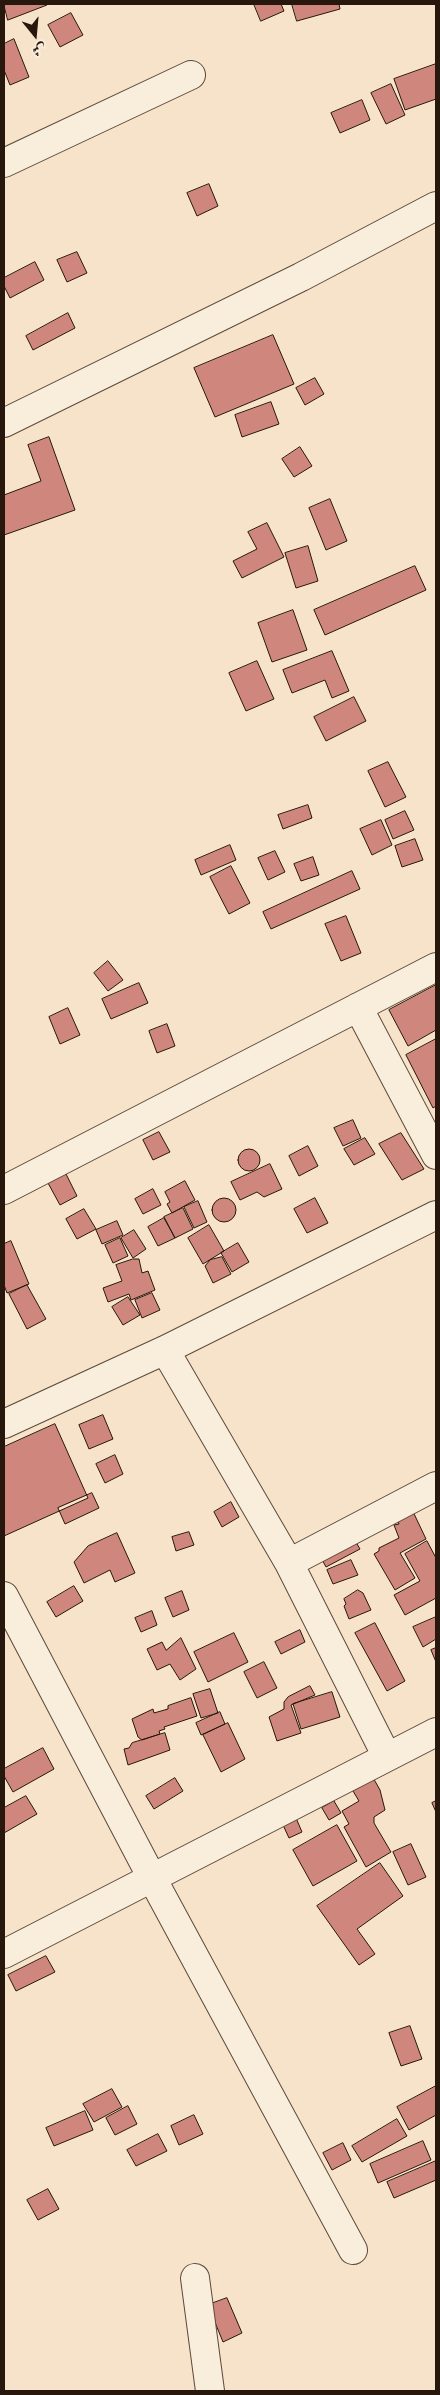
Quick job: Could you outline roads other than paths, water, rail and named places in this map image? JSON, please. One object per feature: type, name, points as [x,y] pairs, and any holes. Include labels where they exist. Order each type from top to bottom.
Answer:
[{"type":"street","points":[[4,163],[191,75]]},
{"type":"street","points":[[4,423],[301,277],[436,206]]},
{"type":"street","points":[[4,1190],[436,967]]},
{"type":"street","points":[[358,1007],[436,1156]]},
{"type":"street","points":[[4,1424],[165,1350],[436,1215]]},
{"type":"street","points":[[165,1350],[290,1563],[387,1757]]},
{"type":"street","points":[[290,1563],[436,1486]]},
{"type":"street","points":[[4,1596],[152,1878],[353,2250]]},
{"type":"street","points":[[4,1954],[436,1732]]},
{"type":"street","points":[[195,2278],[210,2391]]}]
